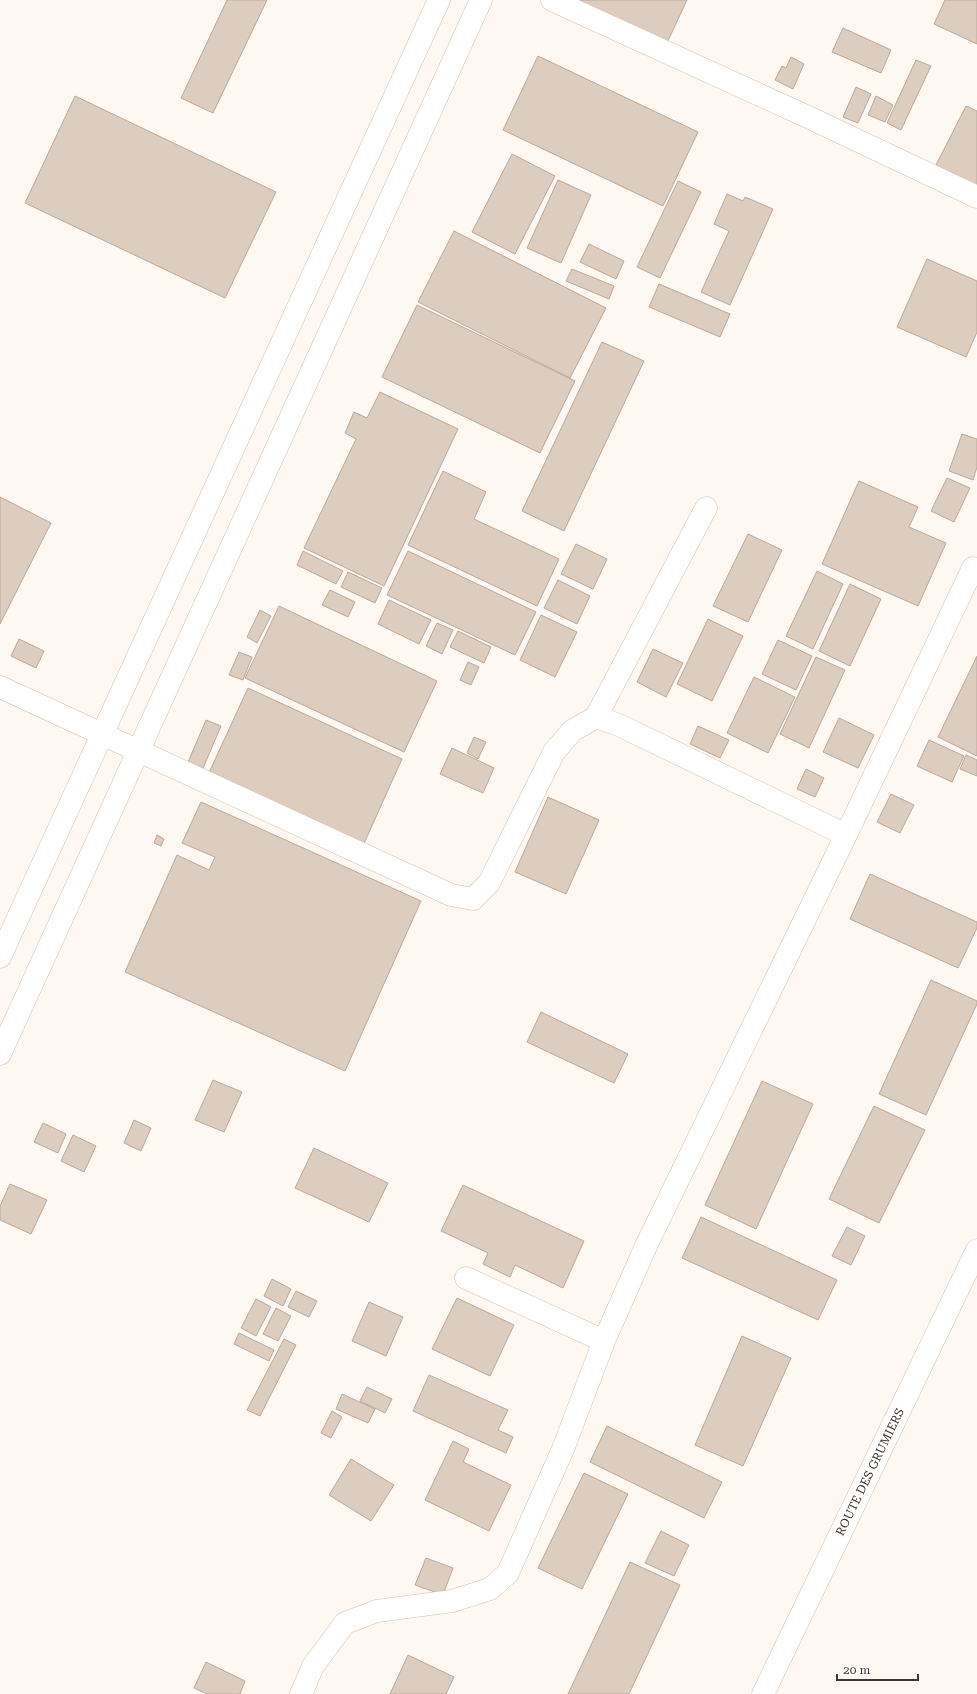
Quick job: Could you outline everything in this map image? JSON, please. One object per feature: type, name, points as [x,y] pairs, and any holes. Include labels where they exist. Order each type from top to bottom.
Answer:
[{"type":"street","points":[[0,957],[439,0]]},
{"type":"street","points":[[0,1054],[481,0]]},
{"type":"street","points":[[552,0],[801,114],[977,197]]},
{"type":"street","points":[[0,687],[103,733],[138,751],[451,895],[473,899],[489,883],[554,752],[572,731],[596,717],[706,508]]},
{"type":"street","points":[[301,1694],[313,1666],[346,1622],[377,1611],[452,1602],[490,1589],[508,1573],[563,1449],[604,1341],[646,1246],[846,835],[973,568]]},
{"type":"street","points":[[596,717],[619,725],[846,835]]},
{"type":"street","name":"ROUTE DES GRUMIERS","points":[[763,1694],[977,1250]]},
{"type":"street","points":[[466,1278],[604,1341]]},
{"type":"building","points":[[227,0],[267,0],[213,113],[181,98]]},
{"type":"building","points":[[570,0],[687,0],[666,45]]},
{"type":"building","points":[[945,0],[977,0],[977,44],[934,24]]},
{"type":"building","points":[[843,28],[891,50],[881,73],[832,52]]},
{"type":"building","points":[[538,56],[698,132],[663,206],[503,130]]},
{"type":"building","points":[[791,57],[804,64],[793,89],[775,80],[782,66],[786,68]]},
{"type":"building","points":[[916,60],[931,66],[901,130],[887,123]]},
{"type":"building","points":[[856,87],[871,94],[858,123],[843,117]]},
{"type":"building","points":[[75,96],[276,192],[225,298],[25,203]]},
{"type":"building","points":[[876,96],[893,105],[885,122],[868,115]]},
{"type":"building","points":[[966,106],[977,111],[977,188],[935,167]]},
{"type":"building","points":[[512,154],[555,176],[515,254],[472,232]]},
{"type":"building","points":[[558,180],[591,195],[561,263],[527,248]]},
{"type":"building","points":[[678,181],[701,192],[660,278],[637,267]]},
{"type":"building","points":[[727,194],[743,201],[745,197],[773,209],[730,305],[701,292],[729,231],[714,224]]},
{"type":"building","points":[[454,231],[606,308],[570,378],[418,302]]},
{"type":"building","points":[[589,244],[624,261],[616,279],[580,262]]},
{"type":"building","points":[[927,259],[977,281],[977,332],[966,357],[897,327]]},
{"type":"building","points":[[572,269],[614,286],[609,299],[566,281]]},
{"type":"building","points":[[659,284],[730,314],[720,337],[649,307]]},
{"type":"building","points":[[417,305],[575,381],[540,453],[382,377]]},
{"type":"building","points":[[602,342],[644,361],[564,531],[522,511]]},
{"type":"building","points":[[380,392],[458,429],[384,586],[304,548],[356,439],[345,433],[354,412],[367,418]]},
{"type":"building","points":[[962,434],[977,439],[977,467],[973,480],[949,471]]},
{"type":"building","points":[[443,471],[486,492],[474,519],[559,559],[537,606],[408,545]]},
{"type":"building","points":[[947,478],[970,488],[954,522],[931,511]]},
{"type":"building","points":[[859,481],[918,507],[909,527],[946,543],[918,606],[822,564]]},
{"type":"building","points":[[0,497],[51,523],[0,624]]},
{"type":"building","points":[[748,534],[782,550],[748,622],[713,606]]},
{"type":"building","points":[[576,544],[607,559],[593,589],[561,574]]},
{"type":"building","points":[[303,551],[343,571],[336,584],[297,565]]},
{"type":"building","points":[[408,551],[536,612],[515,655],[387,595]]},
{"type":"building","points":[[817,571],[843,584],[813,649],[786,636]]},
{"type":"building","points":[[348,572],[382,588],[375,603],[341,587]]},
{"type":"building","points":[[558,580],[590,596],[577,624],[544,608]]},
{"type":"building","points":[[850,584],[881,599],[850,666],[819,651]]},
{"type":"building","points":[[330,590],[355,602],[348,617],[322,605]]},
{"type":"building","points":[[389,600],[431,620],[419,644],[378,624]]},
{"type":"building","points":[[279,606],[437,681],[404,752],[245,678]]},
{"type":"building","points":[[260,610],[271,616],[257,643],[247,637]]},
{"type":"building","points":[[541,615],[577,632],[555,677],[520,660]]},
{"type":"building","points":[[708,619],[743,636],[712,701],[677,684]]},
{"type":"building","points":[[437,623],[453,630],[442,654],[426,646]]},
{"type":"building","points":[[458,631],[491,647],[484,663],[450,647]]},
{"type":"building","points":[[19,639],[44,651],[36,668],[11,656]]},
{"type":"building","points":[[778,640],[812,656],[796,690],[762,674]]},
{"type":"building","points":[[653,649],[683,663],[666,697],[637,682]]},
{"type":"building","points":[[239,652],[252,657],[243,680],[229,675]]},
{"type":"building","points":[[977,656],[977,756],[938,737]]},
{"type":"building","points":[[816,657],[845,670],[809,748],[780,734]]},
{"type":"building","points":[[468,662],[479,667],[471,685],[460,680]]},
{"type":"building","points":[[754,677],[795,697],[768,753],[727,733]]},
{"type":"building","points":[[248,688],[402,759],[362,848],[207,777]]},
{"type":"building","points":[[839,718],[874,735],[858,768],[823,752]]},
{"type":"building","points":[[206,720],[221,726],[201,773],[186,767]]},
{"type":"building","points":[[698,726],[729,740],[720,758],[690,744]]},
{"type":"building","points":[[474,737],[486,742],[478,759],[467,753]]},
{"type":"building","points":[[929,740],[964,756],[952,782],[917,766]]},
{"type":"building","points":[[452,748],[494,768],[483,793],[440,774]]},
{"type":"building","points":[[966,755],[977,760],[977,776],[960,769]]},
{"type":"building","points":[[806,769],[824,778],[815,797],[797,789]]},
{"type":"building","points":[[891,794],[914,805],[900,833],[877,822]]},
{"type":"building","points":[[548,797],[599,820],[566,894],[515,872]]},
{"type":"building","points":[[201,802],[421,901],[345,1071],[125,972],[177,855],[209,870],[215,857],[182,843]]},
{"type":"building","points":[[157,835],[164,839],[161,846],[154,843]]},
{"type":"building","points":[[870,874],[977,922],[977,928],[958,968],[850,919]]},
{"type":"building","points":[[931,980],[977,1001],[977,1004],[926,1115],[879,1094]]},
{"type":"building","points":[[541,1012],[628,1054],[614,1083],[527,1042]]},
{"type":"building","points":[[213,1080],[242,1092],[224,1132],[195,1120]]},
{"type":"building","points":[[762,1081],[813,1104],[756,1229],[705,1205]]},
{"type":"building","points":[[874,1106],[925,1130],[879,1223],[829,1199]]},
{"type":"building","points":[[134,1120],[151,1128],[141,1151],[124,1143]]},
{"type":"building","points":[[43,1123],[66,1134],[58,1153],[34,1142]]},
{"type":"building","points":[[73,1135],[96,1146],[84,1172],[61,1161]]},
{"type":"building","points":[[314,1148],[388,1183],[369,1222],[295,1188]]},
{"type":"building","points":[[10,1184],[47,1200],[31,1234],[0,1220],[0,1206]]},
{"type":"building","points":[[463,1185],[584,1241],[563,1288],[515,1265],[510,1277],[483,1264],[488,1253],[441,1231]]},
{"type":"building","points":[[701,1217],[837,1280],[818,1320],[682,1258]]},
{"type":"building","points":[[847,1227],[865,1236],[851,1265],[832,1256]]},
{"type":"building","points":[[272,1279],[291,1289],[283,1306],[264,1296]]},
{"type":"building","points":[[296,1291],[317,1301],[309,1317],[288,1307]]},
{"type":"building","points":[[457,1298],[514,1325],[490,1376],[432,1349]]},
{"type":"building","points":[[256,1299],[271,1307],[256,1336],[241,1328]]},
{"type":"building","points":[[369,1302],[403,1317],[386,1356],[352,1341]]},
{"type":"building","points":[[276,1308],[291,1316],[278,1341],[263,1334]]},
{"type":"building","points":[[239,1333],[274,1350],[269,1361],[234,1344]]},
{"type":"building","points":[[742,1336],[791,1358],[743,1466],[695,1445]]},
{"type":"building","points":[[284,1339],[296,1345],[260,1416],[247,1410]]},
{"type":"building","points":[[429,1375],[508,1410],[498,1430],[513,1437],[506,1453],[413,1411]]},
{"type":"building","points":[[367,1387],[392,1399],[385,1413],[360,1401]]},
{"type":"building","points":[[342,1394],[375,1409],[368,1423],[336,1409]]},
{"type":"building","points":[[332,1411],[342,1417],[331,1438],[321,1433]]},
{"type":"building","points":[[607,1426],[722,1482],[704,1518],[590,1462]]},
{"type":"building","points":[[453,1441],[469,1449],[463,1462],[511,1485],[489,1531],[425,1500]]},
{"type":"building","points":[[351,1459],[394,1485],[371,1521],[329,1495]]},
{"type":"building","points":[[584,1473],[628,1494],[582,1589],[538,1568]]},
{"type":"building","points":[[661,1531],[689,1545],[674,1576],[645,1563]]},
{"type":"building","points":[[426,1558],[453,1568],[443,1595],[415,1585]]},
{"type":"building","points":[[630,1562],[680,1585],[629,1694],[568,1694]]},
{"type":"building","points":[[408,1655],[454,1677],[446,1694],[390,1694]]},
{"type":"building","points":[[206,1662],[245,1681],[240,1694],[207,1694],[194,1688]]}]
